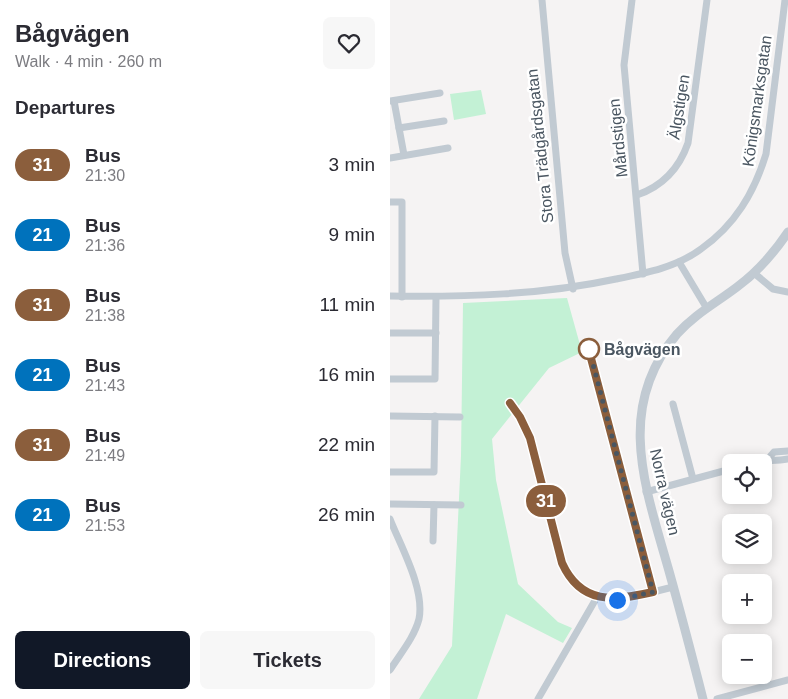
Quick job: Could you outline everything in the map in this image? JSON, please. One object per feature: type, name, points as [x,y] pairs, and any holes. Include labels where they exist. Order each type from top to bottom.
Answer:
[{"type":"street","name":"Stora Trädgårdsgatan","points":[[542,0],[564,253],[573,289]]},
{"type":"street","name":"Mårdstigen","points":[[632,0],[624,65],[643,274]]},
{"type":"street","name":"Älgstigen","points":[[637,195],[650,190],[669,177],[684,156],[688,144],[707,0]]},
{"type":"street","name":"Königsmarksgatan","points":[[390,296],[436,297],[573,289],[643,274],[680,262],[700,250],[729,225],[741,210],[759,176],[766,154],[785,0]]},
{"type":"street","points":[[404,155],[392,101],[440,93]]},
{"type":"street","points":[[399,128],[444,121]]},
{"type":"street","points":[[390,158],[448,148]]},
{"type":"street","points":[[390,202],[402,202],[402,296]]},
{"type":"street","name":"Norra vägen","points":[[703,699],[646,492],[640,461],[638,429],[650,379],[667,347],[691,320],[706,307],[736,288],[754,273],[788,232]]},
{"type":"street","points":[[680,262],[706,307]]},
{"type":"street","points":[[754,273],[773,289],[788,292]]},
{"type":"street","points":[[390,378],[435,379],[436,297]]},
{"type":"street","points":[[390,333],[436,334]]},
{"type":"street","points":[[588,347],[653,592]]},
{"type":"street","points":[[510,403],[520,417],[530,438],[566,572],[578,586],[597,597],[617,600],[673,587]]},
{"type":"street","points":[[673,404],[693,479]]},
{"type":"street","points":[[390,416],[460,417]]},
{"type":"street","points":[[390,472],[434,472],[435,416]]},
{"type":"street","points":[[772,454],[774,452],[788,451]]},
{"type":"street","points":[[772,460],[776,462],[788,459]]},
{"type":"street","points":[[646,492],[722,471]]},
{"type":"street","points":[[390,504],[460,505]]},
{"type":"street","points":[[433,541],[434,505]]},
{"type":"street","points":[[390,519],[415,582],[420,608],[414,632],[390,670]]},
{"type":"street","points":[[538,699],[597,597]]},
{"type":"street","points":[[717,699],[788,680]]},
{"type":"green space","points":[[481,90],[486,114],[454,120],[450,94]]},
{"type":"green space","points":[[567,298],[582,352],[549,368],[492,439],[496,480],[518,584],[558,622],[572,628],[563,643],[506,614],[477,699],[419,699],[452,646],[461,456],[463,303]]},
{"type":"bus line","name":"31","points":[[510,403],[516,410],[530,438],[562,563],[566,572],[578,586],[597,597],[617,600],[653,592],[588,347]]},
{"type":"place","name":"Bågvägen","points":[[589,349]]},
{"type":"route","points":[[589,349],[653,592],[617,600]]}]
